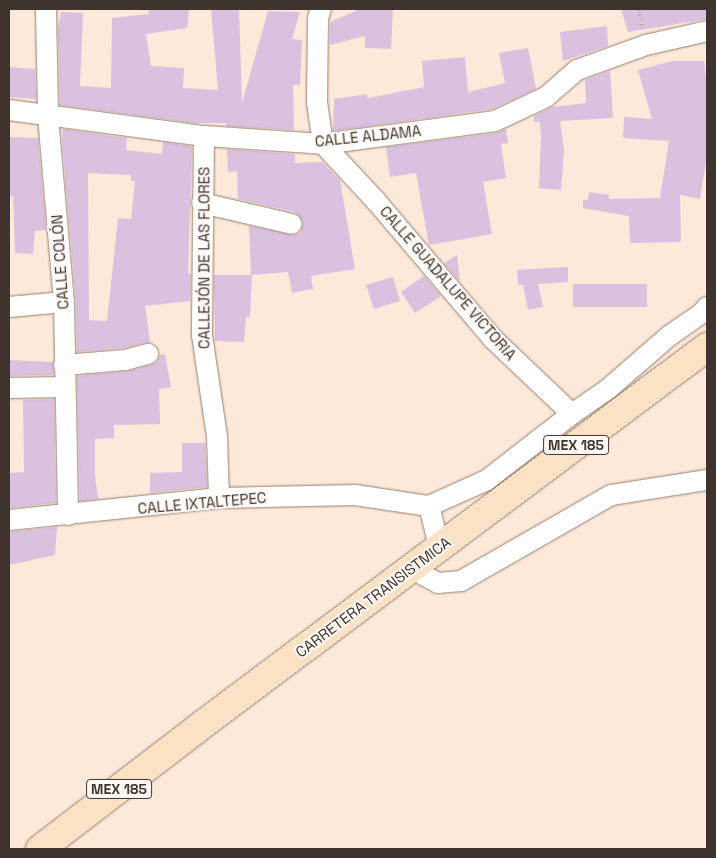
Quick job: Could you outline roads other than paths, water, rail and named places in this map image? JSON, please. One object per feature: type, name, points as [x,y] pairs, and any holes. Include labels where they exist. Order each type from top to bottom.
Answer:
[{"type":"main road","name":"CARRETERA TRANSISTMICA","points":[[40,849],[415,567],[439,546],[707,347]]},
{"type":"street","name":"CALLE COLÓN","points":[[46,9],[48,116],[64,302],[64,387],[68,515]]},
{"type":"street","points":[[321,9],[318,18],[318,102],[323,144]]},
{"type":"street","name":"CALLE ALDAMA","points":[[9,110],[204,136],[323,144],[495,121],[546,97],[578,70],[646,45],[707,31]]},
{"type":"street","name":"CALLEJÓN DE LAS FLORES","points":[[204,136],[202,335],[217,437],[219,498]]},
{"type":"street","name":"CALLE GUADALUPE VICTORIA","points":[[323,144],[382,208],[492,338],[572,414]]},
{"type":"street","points":[[202,203],[292,224]]},
{"type":"street","points":[[9,306],[64,302]]},
{"type":"street","points":[[439,546],[429,506],[488,480],[572,414],[608,389],[669,336],[702,313],[707,307]]},
{"type":"street","points":[[64,366],[125,360],[148,354]]},
{"type":"street","points":[[9,388],[64,387]]},
{"type":"street","points":[[415,567],[423,575],[438,583],[461,581],[611,495],[707,480]]},
{"type":"street","name":"CALLE IXTALTEPEC","points":[[9,520],[219,498],[355,495],[429,506]]}]
